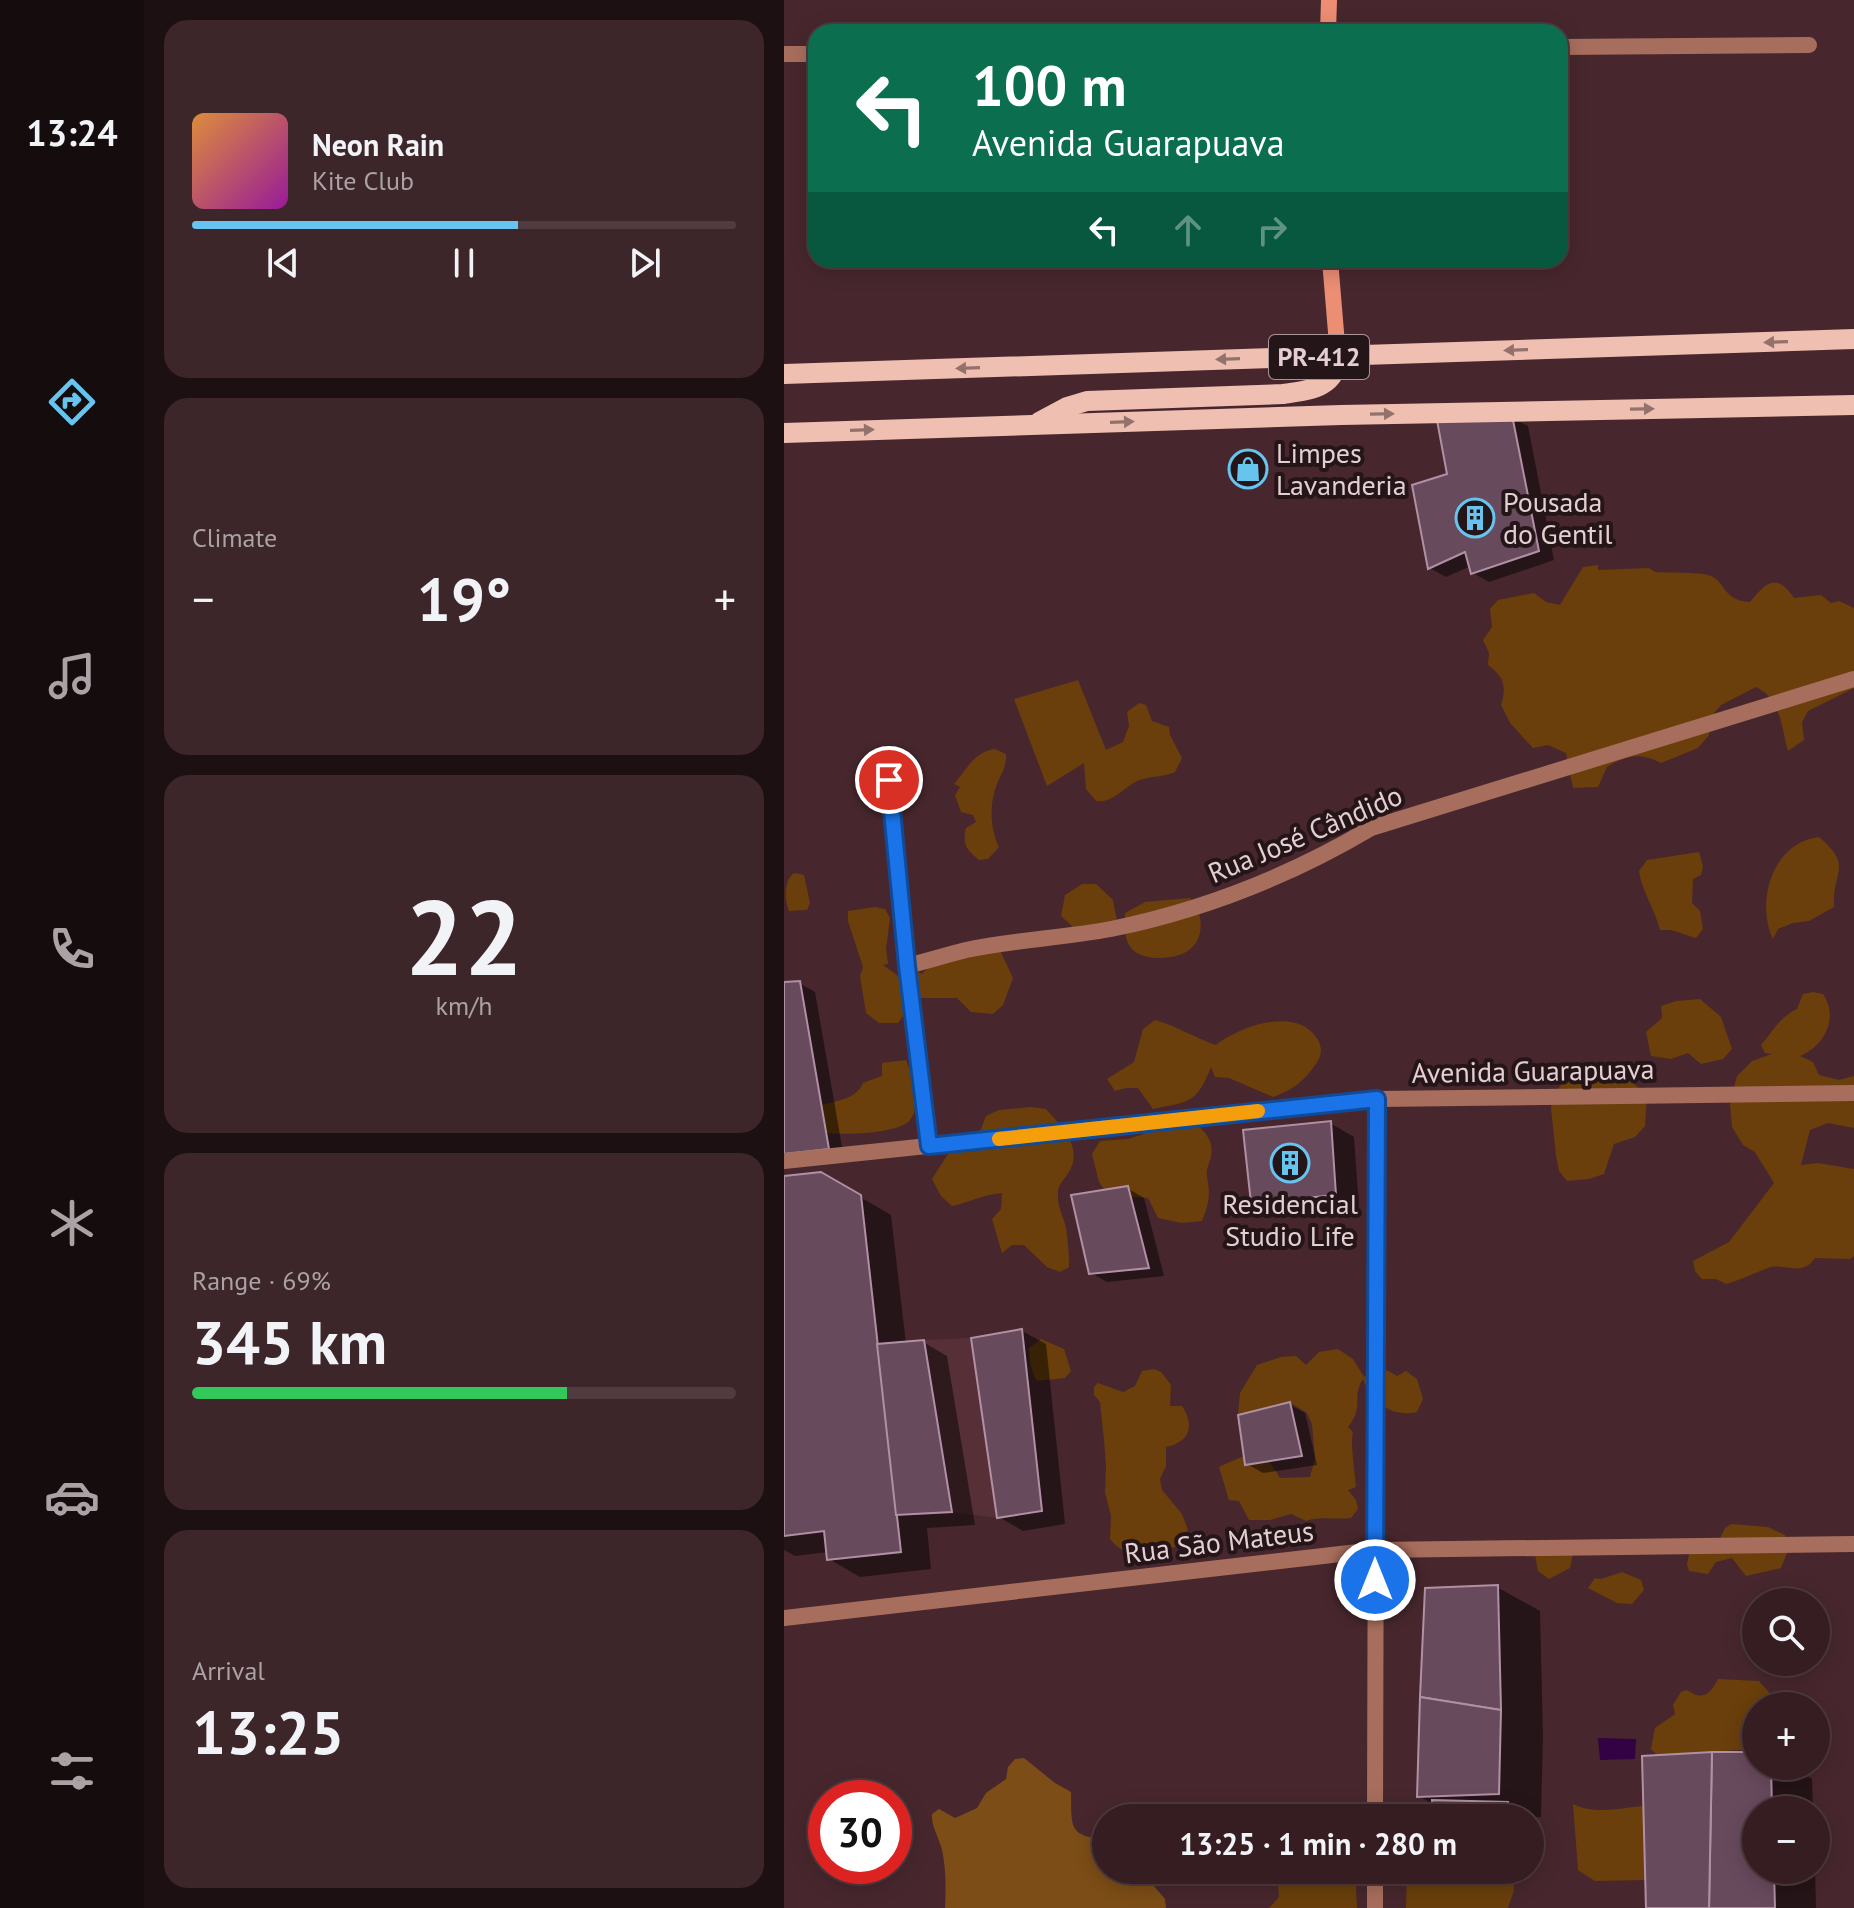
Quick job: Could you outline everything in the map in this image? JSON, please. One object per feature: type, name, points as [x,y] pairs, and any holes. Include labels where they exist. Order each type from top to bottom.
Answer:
[{"type":"main road","name":"PR-412","points":[[784,374],[1854,339]]},
{"type":"main road","points":[[1036,424],[1067,407],[1087,401],[1307,391],[1323,385],[1332,376],[1337,368],[1338,356]]},
{"type":"main road","name":"PR-412","points":[[784,433],[1356,414],[1854,405]]},
{"type":"street","points":[[1328,24],[1329,0]]},
{"type":"street","points":[[1568,47],[1809,45]]},
{"type":"street","points":[[784,54],[808,54]]},
{"type":"street","points":[[1331,268],[1338,356]]},
{"type":"street","name":"Rua José Cândido","points":[[907,966],[968,950],[1113,928],[1209,903],[1256,887],[1324,856],[1371,828],[1854,679]]},
{"type":"street","points":[[889,780],[929,1146]]},
{"type":"street","name":"Avenida Guarapuava","points":[[784,1161],[1377,1099],[1854,1093]]},
{"type":"street","points":[[1375,1804],[1377,1099]]},
{"type":"street","name":"Rua São Mateus","points":[[784,1618],[1375,1550],[1854,1544]]},
{"type":"street","points":[[1375,1884],[1375,1908]]},
{"type":"shaded area","points":[[1598,565],[1598,570],[1649,568],[1655,572],[1708,575],[1741,601],[1750,602],[1766,586],[1776,583],[1794,598],[1821,595],[1831,603],[1839,601],[1854,608],[1854,688],[1808,711],[1802,722],[1804,740],[1788,751],[1775,706],[1756,687],[1721,705],[1711,717],[1709,735],[1698,748],[1661,763],[1647,757],[1627,758],[1607,767],[1598,787],[1573,788],[1566,753],[1548,745],[1533,748],[1510,723],[1501,705],[1503,682],[1488,665],[1489,653],[1483,640],[1492,627],[1490,609],[1498,600],[1534,593],[1546,602],[1560,605],[1583,567]]},
{"type":"shaded area","points":[[1078,680],[1106,750],[1123,742],[1129,726],[1127,712],[1139,703],[1146,705],[1152,721],[1169,727],[1182,758],[1175,772],[1137,781],[1103,801],[1096,801],[1086,789],[1084,763],[1047,786],[1014,699]]},
{"type":"shaded area","points":[[995,749],[1006,754],[992,808],[992,824],[999,847],[988,859],[979,860],[965,843],[966,828],[976,822],[973,815],[961,812],[955,795],[960,787],[954,784],[976,757]]},
{"type":"shaded area","points":[[1819,837],[1830,847],[1839,863],[1834,907],[1809,921],[1778,929],[1773,939],[1766,908],[1772,876],[1779,861],[1790,850],[1803,841]]},
{"type":"shaded area","points":[[1699,852],[1703,866],[1701,875],[1693,879],[1692,903],[1700,911],[1703,929],[1696,938],[1660,930],[1639,871],[1647,860]]},
{"type":"shaded area","points":[[794,873],[804,875],[810,903],[807,910],[789,911],[786,890],[788,880]]},
{"type":"shaded area","points":[[1082,884],[1096,884],[1113,900],[1117,921],[1081,934],[1061,916],[1065,895]]},
{"type":"shaded area","points":[[1190,898],[1198,911],[1201,926],[1192,947],[1180,955],[1166,958],[1143,956],[1132,949],[1126,936],[1125,913],[1145,902]]},
{"type":"shaded area","points":[[875,907],[885,909],[890,918],[886,949],[888,964],[883,965],[905,981],[907,966],[922,974],[937,958],[998,946],[1013,978],[1003,1005],[993,1014],[971,1012],[957,998],[912,998],[898,1023],[879,1023],[866,1013],[860,976],[863,967],[848,921],[848,911]]},
{"type":"shaded area","points":[[1803,994],[1823,994],[1828,1003],[1829,1021],[1822,1038],[1800,1056],[1813,1062],[1819,1075],[1839,1080],[1854,1076],[1854,1128],[1828,1123],[1810,1130],[1801,1165],[1818,1163],[1854,1169],[1854,1256],[1850,1259],[1815,1258],[1810,1264],[1798,1268],[1768,1268],[1726,1284],[1716,1279],[1702,1279],[1695,1271],[1693,1261],[1729,1242],[1774,1183],[1755,1152],[1743,1145],[1732,1127],[1730,1103],[1737,1076],[1752,1061],[1772,1054],[1765,1053],[1761,1045],[1781,1020],[1797,1009]]},
{"type":"shaded area","points":[[1700,999],[1721,1017],[1732,1049],[1723,1059],[1701,1064],[1688,1053],[1671,1059],[1651,1056],[1646,1032],[1662,1018],[1661,1006]]},
{"type":"shaded area","points":[[1155,1020],[1216,1045],[1239,1031],[1268,1022],[1297,1023],[1309,1029],[1318,1040],[1320,1055],[1300,1082],[1273,1097],[1229,1078],[1215,1077],[1211,1067],[1196,1095],[1153,1109],[1138,1088],[1115,1091],[1107,1079],[1134,1062],[1143,1029]]},
{"type":"shaded area","points":[[906,1060],[916,1099],[910,1120],[883,1131],[826,1133],[821,1105],[851,1096],[863,1083],[882,1076],[882,1063]]},
{"type":"shaded area","points":[[1609,1068],[1626,1076],[1647,1096],[1645,1126],[1635,1137],[1614,1144],[1604,1174],[1567,1181],[1559,1171],[1556,1155],[1551,1108],[1553,1097],[1564,1080],[1579,1069]]},
{"type":"shaded area","points":[[1046,1109],[1065,1131],[1073,1148],[1072,1165],[1058,1190],[1069,1262],[1069,1267],[1060,1272],[1047,1267],[1024,1245],[1012,1245],[1002,1253],[992,1219],[1001,1209],[1002,1193],[952,1206],[941,1196],[932,1179],[955,1143],[970,1142],[981,1129],[986,1116],[999,1110]]},
{"type":"shaded area","points":[[1190,1118],[1206,1135],[1212,1151],[1207,1169],[1209,1198],[1202,1221],[1181,1223],[1158,1218],[1148,1198],[1108,1195],[1099,1182],[1092,1154],[1100,1141],[1128,1139],[1144,1134],[1156,1122]]},
{"type":"shaded area","points":[[971,1338],[997,1518],[952,1512],[924,1340]]},
{"type":"shaded area","points":[[1041,1339],[1064,1349],[1071,1371],[1065,1378],[1037,1381],[1029,1348]]},
{"type":"shaded area","points":[[1338,1349],[1353,1359],[1364,1377],[1380,1369],[1397,1376],[1406,1371],[1417,1379],[1423,1399],[1417,1412],[1399,1413],[1384,1406],[1371,1395],[1363,1379],[1358,1391],[1356,1413],[1348,1427],[1353,1432],[1356,1487],[1348,1490],[1356,1500],[1358,1509],[1351,1518],[1306,1521],[1291,1514],[1270,1520],[1249,1520],[1239,1501],[1229,1500],[1219,1467],[1254,1455],[1267,1460],[1280,1478],[1310,1477],[1315,1458],[1312,1424],[1307,1413],[1289,1402],[1275,1405],[1266,1416],[1250,1412],[1238,1415],[1240,1393],[1257,1365],[1296,1356],[1306,1365],[1319,1352]]},
{"type":"shaded area","points":[[1154,1369],[1161,1372],[1171,1385],[1170,1406],[1182,1406],[1188,1420],[1185,1437],[1166,1447],[1166,1466],[1160,1479],[1162,1490],[1182,1514],[1188,1530],[1176,1547],[1140,1554],[1126,1552],[1110,1539],[1111,1516],[1105,1492],[1106,1466],[1100,1402],[1094,1395],[1094,1387],[1098,1383],[1123,1392],[1135,1386],[1142,1371]]},
{"type":"shaded area","points":[[1731,1524],[1768,1527],[1785,1535],[1787,1553],[1781,1568],[1746,1576],[1732,1558],[1716,1562],[1708,1574],[1689,1571],[1689,1554],[1717,1545],[1725,1528]]},
{"type":"shaded area","points":[[1534,1549],[1573,1554],[1570,1568],[1549,1579],[1538,1571]]},
{"type":"shaded area","points":[[1622,1572],[1641,1580],[1644,1590],[1632,1604],[1617,1603],[1588,1588],[1595,1578]]},
{"type":"shaded area","points":[[1718,1679],[1759,1681],[1769,1692],[1742,1692],[1742,1750],[1657,1755],[1651,1749],[1655,1728],[1675,1714],[1673,1705],[1681,1692],[1687,1690],[1702,1696],[1712,1689]]},
{"type":"shaded area","points":[[1598,1738],[1636,1739],[1635,1759],[1600,1760]]},
{"type":"shaded area","points":[[1024,1758],[1071,1792],[1074,1827],[1092,1838],[1092,1884],[1152,1884],[1165,1899],[1166,1908],[945,1908],[943,1857],[932,1814],[939,1809],[955,1818],[977,1808],[986,1793],[1006,1779],[1008,1767],[1015,1759]]},
{"type":"shaded area","points":[[1573,1804],[1599,1810],[1643,1806],[1645,1880],[1595,1881],[1578,1870]]},
{"type":"shaded area","points":[[1276,1884],[1356,1884],[1357,1908],[1269,1908],[1279,1897]]},
{"type":"shaded area","points":[[1407,1884],[1513,1884],[1508,1908],[1406,1908]]},
{"type":"building","name":"Pousada do Gentil","points":[[1436,415],[1512,415],[1539,551],[1471,574],[1465,552],[1428,569],[1412,485],[1447,474]]},
{"type":"building","points":[[800,981],[829,1149],[784,1154],[784,982]]},
{"type":"building","name":"Residencial Studio Life","points":[[1331,1121],[1336,1195],[1251,1203],[1243,1130]]},
{"type":"building","points":[[821,1172],[861,1195],[901,1552],[827,1560],[824,1531],[784,1536],[784,1176]]},
{"type":"building","points":[[1128,1186],[1149,1268],[1089,1274],[1071,1195]]},
{"type":"building","points":[[1022,1329],[1042,1511],[997,1518],[971,1338]]},
{"type":"building","points":[[924,1340],[952,1512],[896,1515],[877,1344]]},
{"type":"building","points":[[1290,1402],[1302,1456],[1245,1465],[1238,1415]]},
{"type":"building","points":[[1498,1585],[1501,1710],[1420,1697],[1425,1588]]},
{"type":"building","points":[[1420,1697],[1501,1710],[1499,1794],[1417,1797]]},
{"type":"building","points":[[1712,1752],[1742,1752],[1742,1780],[1771,1780],[1772,1796],[1742,1796],[1742,1884],[1774,1884],[1775,1908],[1709,1908]]},
{"type":"building","points":[[1712,1752],[1709,1908],[1646,1908],[1642,1756]]},
{"type":"building","points":[[1432,1800],[1508,1804],[1432,1804]]},
{"type":"slow traffic","points":[[999,1139],[1258,1111]]},
{"type":"place","name":"Limpes Lavanderia","points":[[1248,469]]},
{"type":"place","name":"Pousada do Gentil","points":[[1475,518]]},
{"type":"place","name":"Residencial Studio Life","points":[[1290,1163]]},
{"type":"route","points":[[889,780],[929,1146],[1377,1099],[1375,1580]]}]
